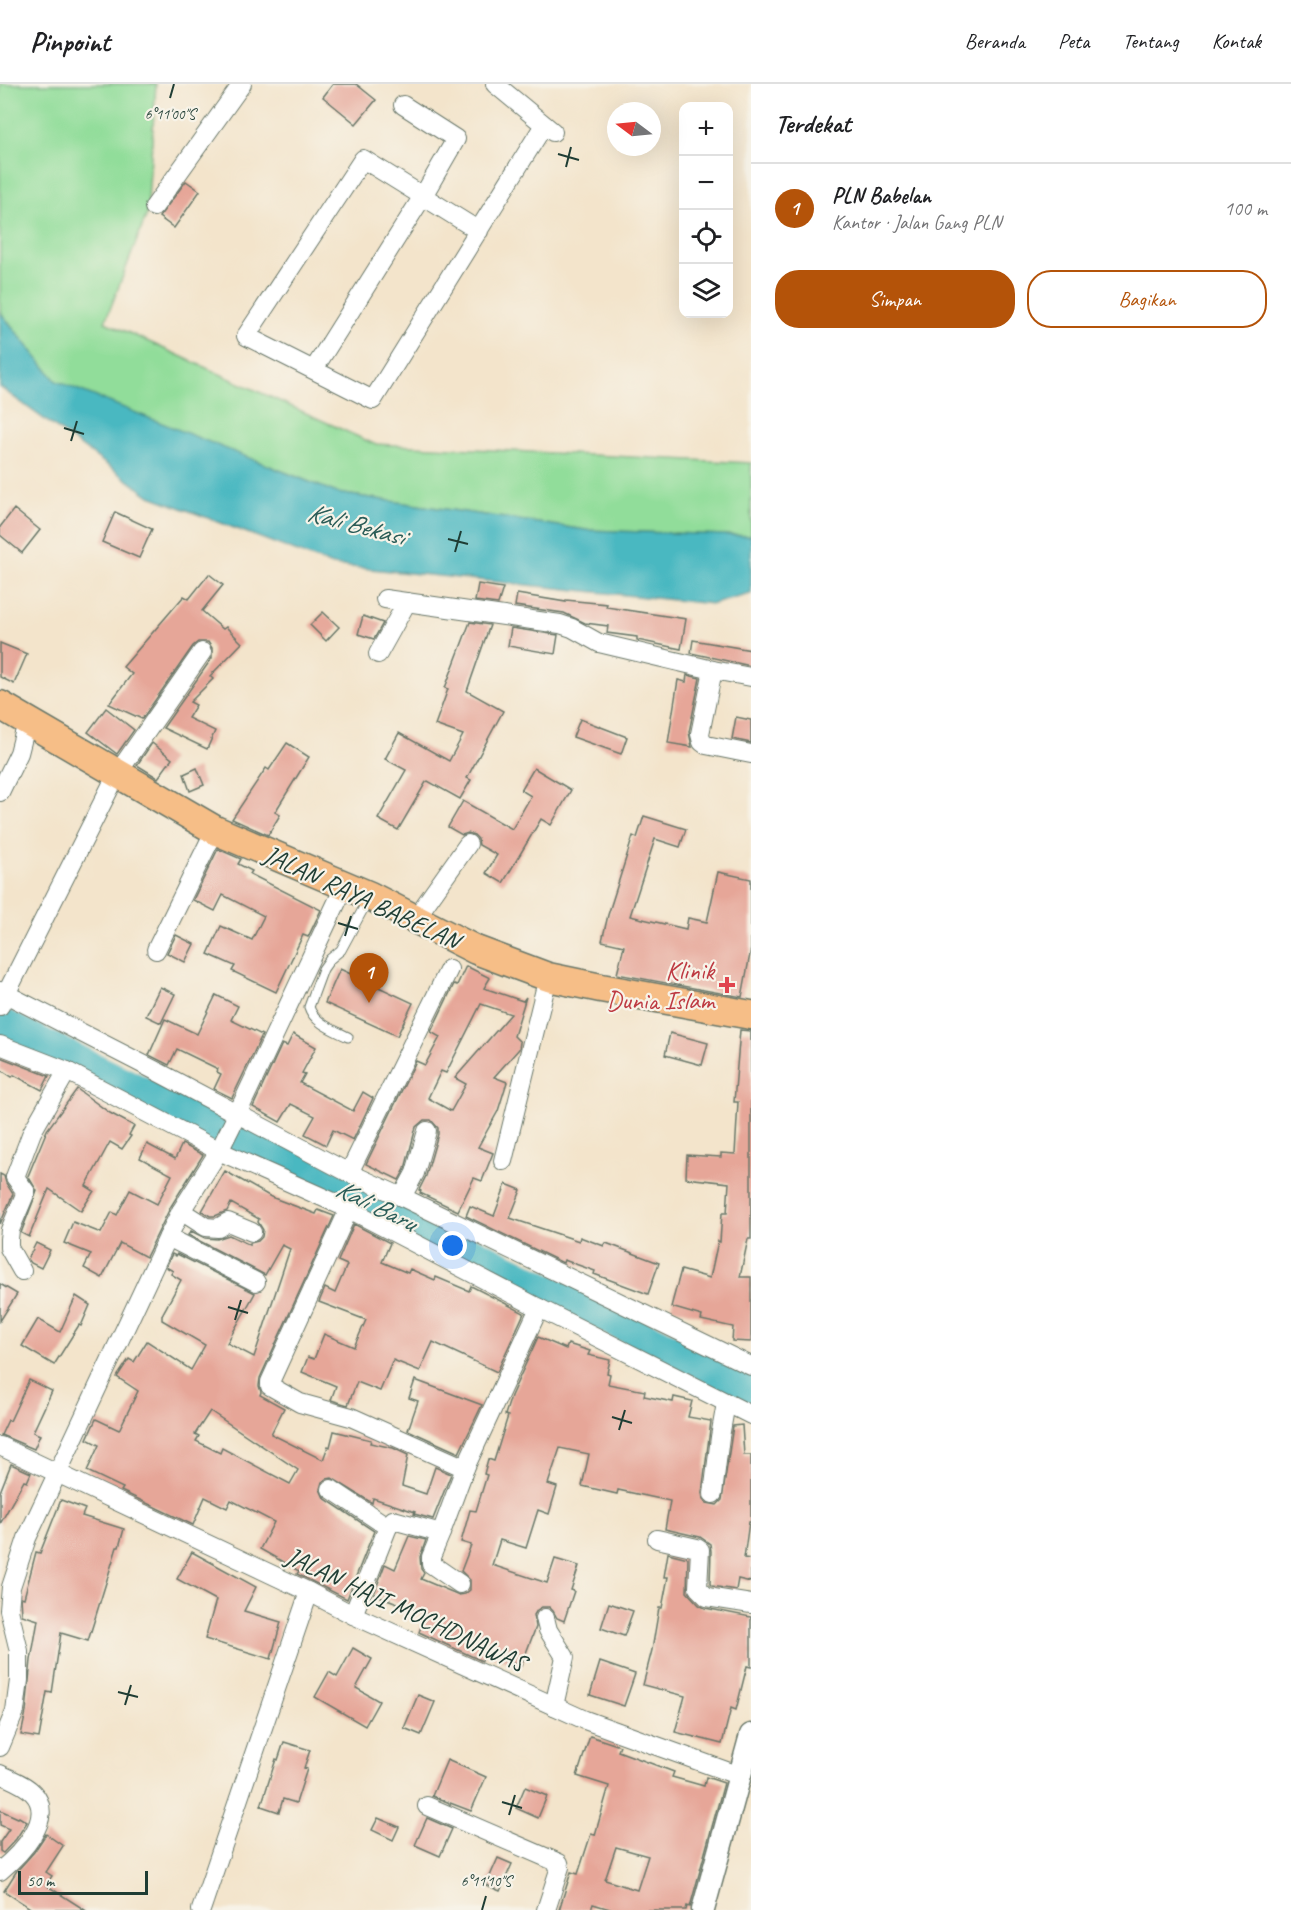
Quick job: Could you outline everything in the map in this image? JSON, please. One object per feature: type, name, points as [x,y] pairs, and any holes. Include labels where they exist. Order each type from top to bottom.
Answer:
[{"type":"main road","name":"JALAN RAYA BABELAN","points":[[0,705],[215,830],[357,891],[460,940],[476,950],[548,977],[751,1015]]},
{"type":"street","points":[[154,207],[242,84]]},
{"type":"street","points":[[478,231],[363,159],[246,336],[373,400],[478,231],[549,129],[495,84]]},
{"type":"street","points":[[314,369],[423,196],[456,139],[403,105]]},
{"type":"street","points":[[385,599],[560,624],[599,643],[751,677]]},
{"type":"street","points":[[378,654],[407,602]]},
{"type":"street","points":[[202,652],[117,774],[2,998],[160,1073],[228,1132],[349,1209],[751,1415]]},
{"type":"street","points":[[713,670],[700,738],[706,745],[751,754]]},
{"type":"street","points":[[0,792],[19,753],[27,722]]},
{"type":"street","points":[[156,950],[215,830]]},
{"type":"street","points":[[416,919],[468,844]]},
{"type":"street","points":[[0,1747],[15,1711],[19,1680],[19,1651],[9,1610],[11,1587],[27,1538],[181,1211],[228,1132],[357,891]]},
{"type":"street","points":[[349,1173],[448,969]]},
{"type":"street","points":[[503,1161],[548,977]]},
{"type":"street","points":[[0,1045],[228,1132],[349,1173],[751,1366]]},
{"type":"street","points":[[22,1270],[9,1248],[10,1230],[26,1192],[7,1172],[67,1071]]},
{"type":"street","points":[[402,1197],[414,1173],[427,1131]]},
{"type":"street","points":[[349,1209],[270,1386],[300,1403],[351,1417],[465,1468]]},
{"type":"street","points":[[181,1211],[206,1227],[218,1228],[224,1222],[230,1222],[252,1232]]},
{"type":"street","points":[[168,1237],[256,1282]]},
{"type":"street","points":[[460,1584],[431,1564],[431,1557],[465,1468],[539,1308]]},
{"type":"street","points":[[713,1494],[726,1403]]},
{"type":"street","name":"JALAN HAJI MOCHDNAWAS","points":[[0,1446],[353,1615],[585,1720],[740,1776]]},
{"type":"street","points":[[331,1489],[388,1527]]},
{"type":"street","points":[[353,1615],[388,1527],[393,1520],[441,1533]]},
{"type":"street","points":[[657,1539],[697,1548],[700,1551],[698,1588],[707,1597],[751,1604]]},
{"type":"street","points":[[201,1910],[309,1592]]},
{"type":"street","points":[[545,1618],[548,1630],[566,1657],[554,1706]]},
{"type":"street","points":[[703,1910],[750,1744]]},
{"type":"street","points":[[0,1774],[32,1791],[39,1800],[40,1811],[39,1824],[29,1842],[16,1858],[0,1871]]},
{"type":"street","points":[[427,1806],[559,1863],[560,1867],[546,1910]]},
{"type":"lane","points":[[348,1037],[323,1024],[311,1014],[309,1007],[323,969],[341,950],[357,891]]},
{"type":"green space","points":[[0,84],[156,84],[147,214],[105,322],[374,444],[751,463],[751,536],[586,530],[337,493],[56,381],[0,312]]},
{"type":"water","name":"Kali Bekasi","points":[[0,312],[56,381],[337,493],[586,530],[751,536],[751,594],[713,604],[332,565],[150,496],[0,387]]},
{"type":"building","points":[[333,84],[356,84],[376,100],[356,124],[323,97]]},
{"type":"building","points":[[186,181],[200,191],[174,228],[159,217]]},
{"type":"building","points":[[14,509],[40,530],[22,553],[0,535],[0,527]]},
{"type":"building","points":[[115,512],[152,529],[139,558],[102,542]]},
{"type":"building","points":[[209,574],[223,585],[202,611],[223,629],[226,627],[242,643],[210,676],[213,679],[190,702],[196,705],[188,718],[215,731],[207,749],[163,728],[212,658],[212,648],[208,642],[198,642],[193,646],[142,719],[109,704],[132,674],[123,667],[184,596],[189,599]]},
{"type":"building","points":[[478,584],[503,588],[498,604],[475,601]]},
{"type":"building","points":[[517,594],[566,602],[566,600],[607,604],[606,607],[686,619],[681,649],[637,640],[637,637],[607,633],[608,626],[585,623],[564,613],[515,606]]},
{"type":"building","points":[[323,612],[339,627],[326,641],[310,625]]},
{"type":"building","points":[[363,616],[383,623],[374,639],[358,634]]},
{"type":"building","points":[[470,622],[490,625],[467,691],[503,711],[467,778],[471,780],[460,799],[426,782],[398,830],[378,819],[406,770],[385,759],[399,733],[449,761],[463,735],[435,725],[448,689],[445,688]]},
{"type":"building","points":[[511,628],[558,635],[555,654],[508,646]]},
{"type":"building","points":[[693,640],[751,650],[751,666],[691,653]]},
{"type":"building","points":[[0,643],[27,654],[14,684],[0,677]]},
{"type":"building","points":[[687,675],[700,678],[689,732],[692,747],[668,743],[678,680],[686,682]]},
{"type":"building","points":[[106,708],[134,730],[117,754],[88,732]]},
{"type":"building","points":[[736,717],[751,720],[751,743],[732,739]]},
{"type":"building","points":[[580,719],[627,737],[621,754],[573,737]]},
{"type":"building","points":[[152,743],[172,759],[158,778],[137,765]]},
{"type":"building","points":[[287,743],[309,757],[275,812],[280,815],[268,835],[232,819],[266,768],[269,770]]},
{"type":"building","points":[[197,768],[204,785],[190,791],[184,774]]},
{"type":"building","points":[[534,768],[571,790],[551,825],[541,819],[503,883],[486,873],[497,855],[479,845],[474,835],[468,833],[462,835],[448,827],[463,801],[512,829],[531,796],[521,790]]},
{"type":"building","points":[[644,816],[686,829],[680,847],[655,839],[630,916],[686,929],[688,918],[707,922],[718,872],[751,879],[751,949],[742,997],[617,974],[624,946],[602,941],[633,836],[637,838]]},
{"type":"building","points":[[218,849],[241,859],[238,864],[252,871],[250,874],[321,910],[308,937],[303,935],[276,992],[232,971],[235,966],[208,954],[221,926],[252,940],[264,916],[223,895],[215,911],[193,900]]},
{"type":"building","points":[[176,935],[194,944],[185,962],[167,953]]},
{"type":"building","points":[[466,966],[490,978],[484,988],[523,1001],[526,997],[514,1036],[520,1042],[519,1049],[494,1077],[507,1082],[498,1111],[478,1147],[493,1153],[482,1181],[474,1178],[458,1211],[420,1193],[419,1190],[426,1176],[438,1134],[438,1128],[431,1120],[424,1120],[416,1127],[405,1169],[399,1180],[366,1164],[416,1061],[425,1065],[440,1037],[431,1032],[454,984],[457,985]],"holes":[[[481,1004],[511,1014],[455,1078],[466,1084],[451,1111],[428,1098],[441,1071],[446,1073]]]},
{"type":"building","points":[[340,969],[413,1003],[397,1036],[325,1003]]},
{"type":"building","points":[[160,987],[175,994],[161,1023],[146,1016]]},
{"type":"building","points":[[216,995],[238,1006],[231,1020],[262,1035],[232,1098],[214,1089],[221,1074],[217,1072],[218,1069],[177,1049],[169,1065],[149,1055],[165,1019],[197,1034]]},
{"type":"building","points":[[740,1030],[751,1031],[751,1239],[748,1239],[740,1277],[751,1277],[751,1342],[732,1341],[733,1327],[701,1320],[702,1316],[671,1307],[681,1270],[710,1278],[718,1241],[720,1242],[722,1213],[727,1213],[729,1183],[686,1178],[687,1155],[721,1157],[721,1153],[735,1154],[738,1102],[734,1102]]},
{"type":"building","name":"Klinik Dunia Islam","points":[[670,1033],[708,1043],[702,1065],[665,1055]]},
{"type":"building","points":[[293,1034],[316,1047],[302,1073],[305,1074],[300,1083],[353,1111],[363,1092],[373,1098],[353,1140],[333,1130],[326,1145],[305,1134],[315,1116],[291,1104],[280,1122],[253,1107],[282,1044],[287,1046]]},
{"type":"building","points":[[0,1057],[49,1076],[42,1090],[0,1069]]},
{"type":"building","points":[[77,1089],[110,1113],[134,1126],[129,1135],[131,1136],[122,1149],[110,1142],[86,1186],[94,1191],[81,1211],[49,1189],[29,1237],[21,1233],[37,1191],[28,1176],[47,1130]]},
{"type":"building","points":[[147,1144],[175,1159],[182,1144],[203,1155],[171,1206],[146,1257],[120,1243],[102,1278],[84,1268],[91,1254],[64,1243],[73,1222],[101,1233],[112,1212],[117,1215],[130,1190],[157,1204],[172,1175],[140,1158]]},
{"type":"building","points":[[225,1171],[271,1197],[316,1214],[318,1210],[334,1216],[260,1378],[260,1395],[284,1408],[271,1434],[323,1460],[328,1446],[330,1447],[334,1431],[393,1448],[408,1455],[402,1486],[426,1494],[435,1467],[451,1474],[433,1519],[373,1498],[372,1503],[332,1478],[322,1482],[320,1489],[324,1498],[374,1531],[347,1599],[297,1574],[299,1571],[260,1549],[274,1522],[231,1500],[227,1508],[205,1497],[193,1525],[121,1491],[123,1488],[87,1471],[99,1445],[87,1439],[96,1419],[119,1430],[138,1391],[117,1377],[129,1359],[134,1362],[147,1341],[191,1370],[205,1345],[162,1320],[162,1315],[181,1280],[171,1274],[173,1271],[166,1267],[172,1254],[176,1256],[177,1254],[255,1293],[227,1343],[254,1357],[290,1249],[282,1245],[265,1275],[188,1235],[191,1231],[205,1238],[217,1239],[229,1235],[250,1245],[262,1237],[263,1230],[258,1222],[259,1219],[231,1203],[227,1211],[215,1216],[202,1211]],"holes":[[[210,1411],[298,1470],[290,1484],[222,1448],[220,1453],[196,1441],[199,1436],[195,1434]]]},
{"type":"building","points":[[0,1174],[4,1176],[13,1194],[0,1224]]},
{"type":"building","points":[[506,1184],[521,1190],[510,1218],[579,1241],[580,1237],[604,1246],[606,1243],[659,1263],[648,1294],[594,1274],[595,1271],[564,1260],[563,1263],[466,1216],[470,1206],[494,1216]]},
{"type":"building","points":[[354,1224],[390,1243],[382,1262],[408,1273],[410,1269],[435,1280],[436,1277],[469,1291],[471,1286],[524,1313],[497,1372],[433,1342],[420,1371],[393,1360],[380,1391],[357,1382],[348,1405],[331,1400],[336,1386],[302,1372],[308,1357],[314,1359],[324,1334],[354,1347],[366,1320],[319,1302],[325,1288],[335,1293],[347,1265],[338,1261]]},
{"type":"building","points":[[36,1243],[50,1250],[41,1268],[28,1259]]},
{"type":"building","points":[[0,1284],[17,1294],[0,1321]]},
{"type":"building","points":[[76,1296],[90,1305],[81,1326],[79,1325],[54,1365],[22,1346],[38,1319],[60,1332]]},
{"type":"building","points":[[538,1337],[566,1349],[568,1344],[590,1351],[588,1355],[610,1360],[607,1373],[610,1374],[608,1384],[645,1391],[644,1396],[673,1402],[674,1397],[692,1401],[688,1417],[711,1421],[702,1493],[707,1503],[717,1505],[722,1500],[733,1426],[742,1425],[744,1455],[751,1455],[751,1522],[749,1522],[744,1558],[751,1559],[751,1582],[738,1579],[736,1590],[712,1586],[710,1584],[710,1544],[700,1537],[665,1529],[670,1501],[618,1490],[617,1494],[582,1486],[589,1454],[560,1448],[548,1484],[557,1487],[549,1514],[538,1510],[526,1548],[500,1540],[492,1565],[547,1583],[555,1559],[579,1566],[564,1621],[557,1618],[549,1607],[537,1610],[534,1615],[536,1627],[521,1666],[485,1654],[482,1661],[419,1632],[426,1614],[374,1594],[385,1564],[395,1569],[409,1536],[426,1540],[420,1557],[421,1569],[424,1573],[421,1579],[459,1595],[470,1590],[470,1580],[461,1571],[471,1545],[461,1542],[470,1510],[476,1511],[487,1475],[484,1474],[488,1459],[494,1461],[508,1416],[505,1415],[511,1396]]},
{"type":"building","points":[[29,1380],[52,1391],[33,1432],[40,1435],[34,1449],[1,1435]]},
{"type":"building","points":[[415,1380],[482,1405],[459,1453],[408,1430],[418,1401],[409,1398]]},
{"type":"building","points":[[11,1464],[31,1473],[27,1482],[24,1481],[0,1524],[0,1492]]},
{"type":"building","points":[[61,1500],[85,1509],[82,1516],[124,1529],[88,1641],[61,1633],[52,1693],[47,1692],[39,1738],[21,1735],[38,1620],[22,1615],[21,1597],[24,1598],[36,1552],[40,1553]]},
{"type":"building","points":[[192,1552],[256,1587],[244,1611],[281,1622],[271,1659],[205,1639],[216,1600],[177,1579]]},
{"type":"building","points":[[668,1553],[688,1558],[687,1592],[699,1605],[751,1617],[751,1667],[747,1666],[736,1710],[731,1708],[722,1744],[675,1732],[685,1696],[643,1685],[668,1577],[664,1577]]},
{"type":"building","points":[[609,1603],[633,1611],[624,1636],[601,1628]]},
{"type":"building","points":[[353,1648],[372,1659],[356,1688],[379,1701],[365,1726],[315,1697],[329,1672],[337,1677]]},
{"type":"building","points":[[600,1662],[635,1674],[624,1706],[590,1695]]},
{"type":"building","points":[[418,1695],[435,1702],[421,1735],[404,1728]]},
{"type":"building","points":[[590,1736],[620,1746],[618,1751],[674,1772],[672,1777],[704,1786],[706,1777],[724,1783],[690,1907],[687,1906],[686,1910],[613,1910],[593,1904],[591,1910],[559,1910],[571,1872],[578,1874],[591,1834],[595,1835],[609,1786],[577,1776]],"holes":[[[616,1847],[648,1856],[637,1890],[605,1880]]]},
{"type":"building","points":[[284,1742],[310,1750],[304,1768],[307,1769],[296,1803],[283,1799],[279,1812],[261,1806]]},
{"type":"building","points":[[447,1760],[486,1777],[471,1811],[432,1796]]},
{"type":"building","points":[[525,1787],[547,1796],[538,1818],[516,1808]]},
{"type":"building","points":[[0,1810],[27,1822],[3,1853],[0,1851],[0,1842],[9,1829],[0,1825]]},
{"type":"building","points":[[378,1818],[399,1827],[393,1840],[372,1830]]},
{"type":"building","points":[[427,1818],[452,1829],[440,1856],[415,1845]]},
{"type":"building","points":[[46,1834],[63,1846],[46,1872],[52,1876],[46,1885],[85,1910],[33,1910],[4,1891]]},
{"type":"building","points":[[498,1858],[512,1864],[500,1891],[486,1885]]},
{"type":"waterway","name":"Kali Baru","points":[[0,1023],[751,1388]]},
{"type":"place","name":"Klinik Dunia Islam","points":[[727,985]]},
{"type":"place","name":"PLN Babelan","points":[[369,1003]]}]
